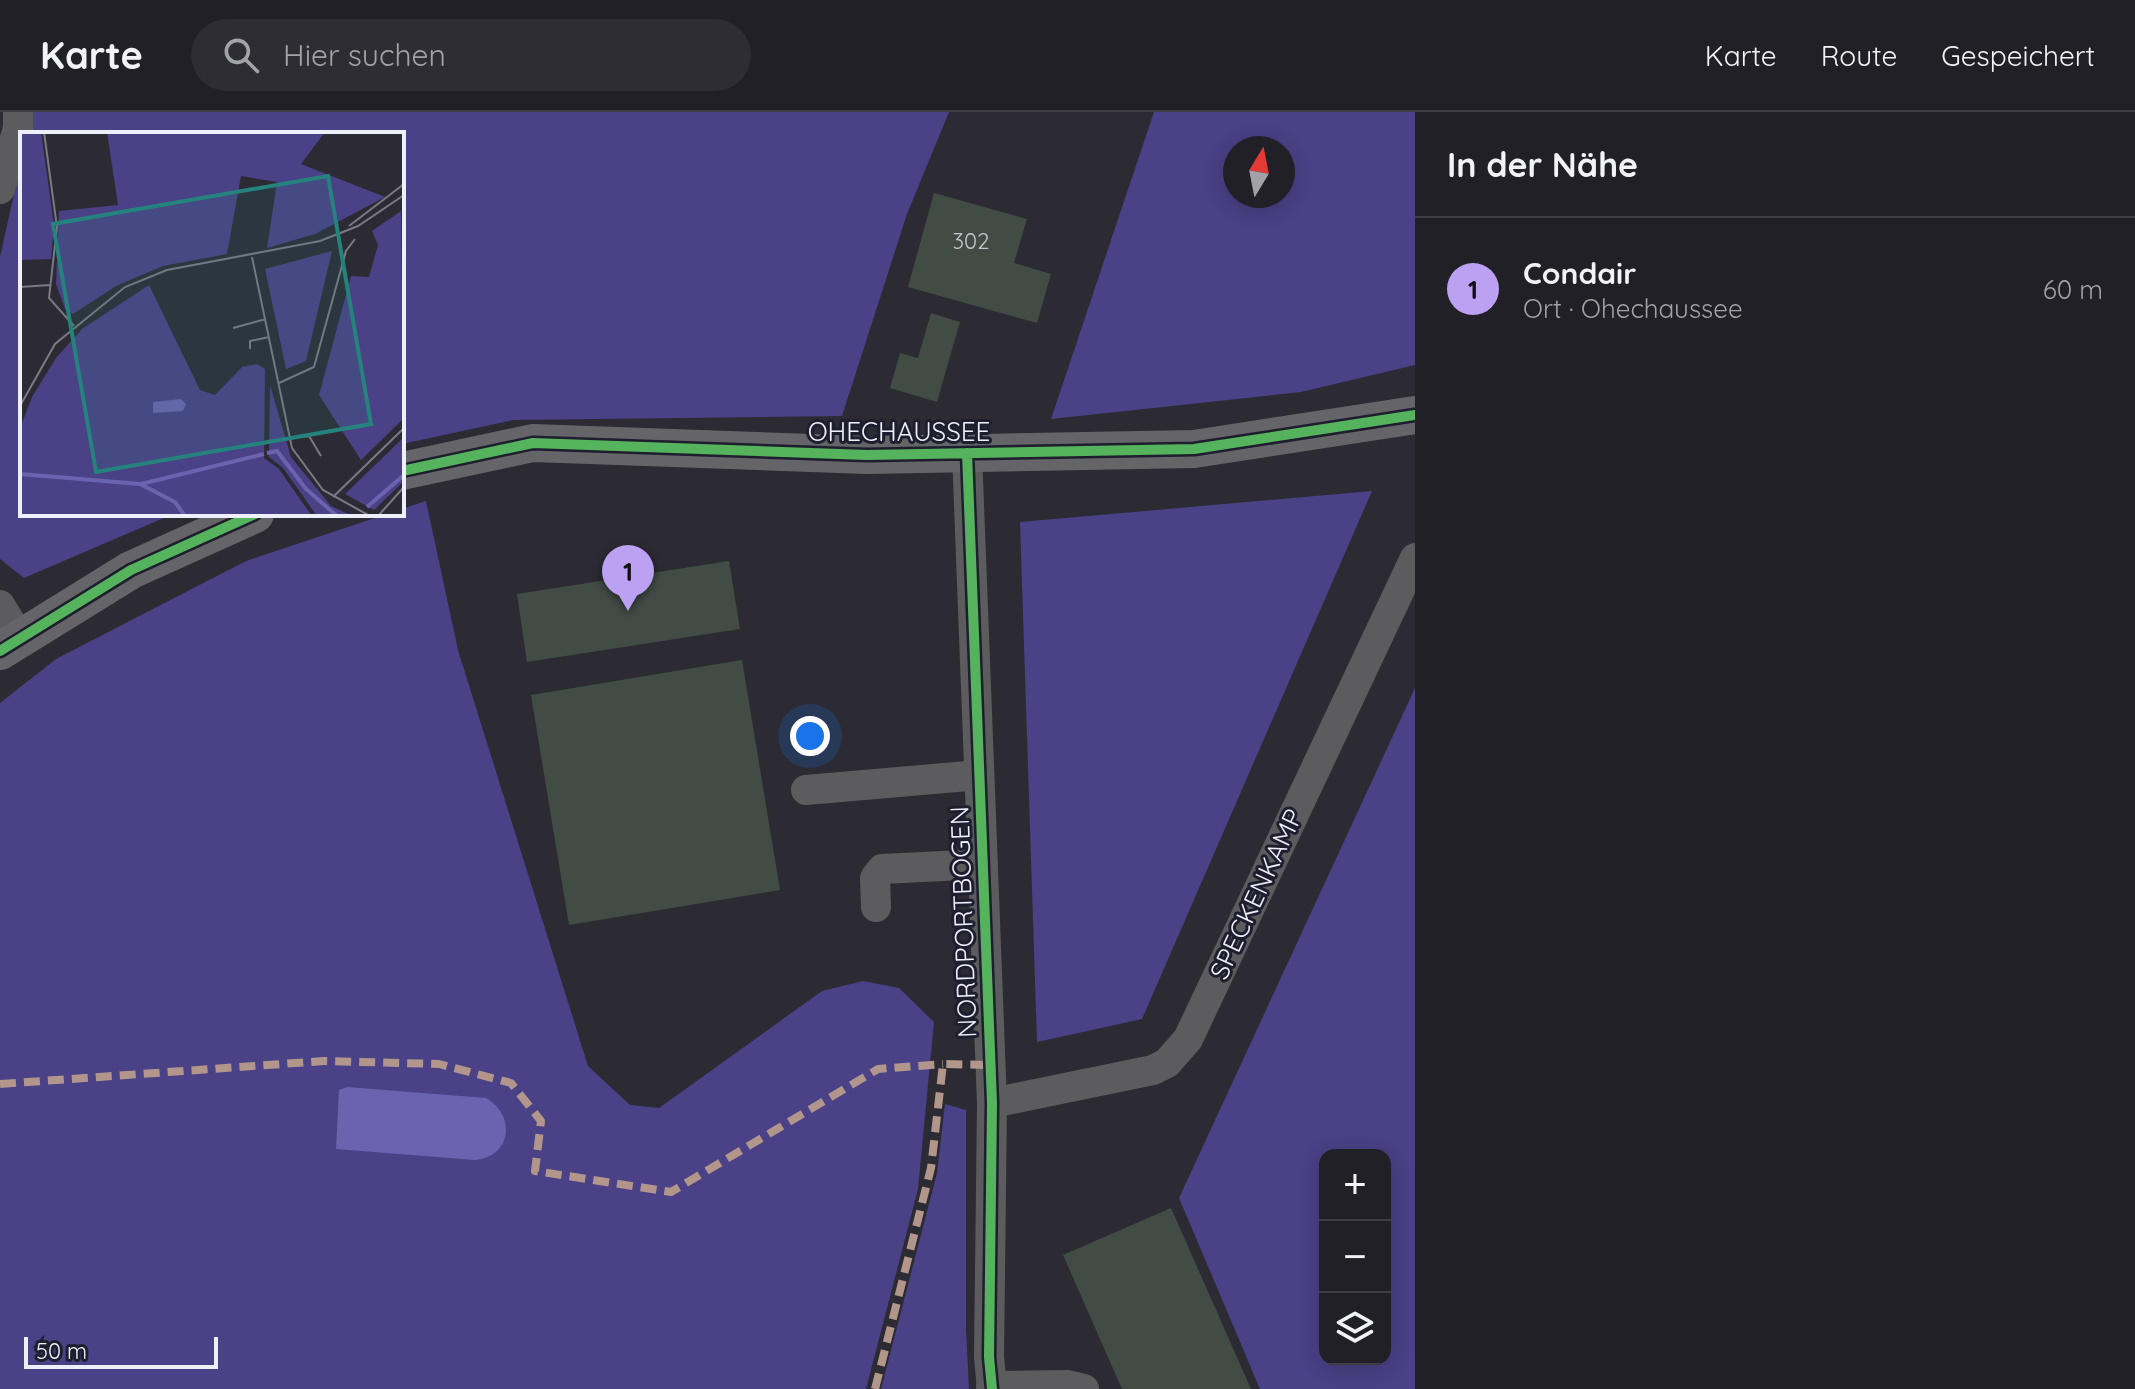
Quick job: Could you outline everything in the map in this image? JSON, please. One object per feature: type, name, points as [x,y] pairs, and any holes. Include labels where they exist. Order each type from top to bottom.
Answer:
[{"type":"main road","name":"OHECHAUSSEE","points":[[404,471],[533,443],[867,455],[1194,449],[1409,414]]},
{"type":"main road","points":[[10,644],[131,570],[251,516]]},
{"type":"street","points":[[0,189],[18,128],[18,112]]},
{"type":"street","name":"NORDPORTBOGEN","points":[[967,453],[992,1103],[992,1388]]},
{"type":"street","name":"SPECKENKAMP","points":[[992,1103],[1153,1070],[1178,1053],[1415,558]]},
{"type":"street","points":[[0,605],[10,644]]},
{"type":"street","points":[[806,790],[979,775]]},
{"type":"street","points":[[876,907],[875,878],[882,869],[983,864]]},
{"type":"street","points":[[992,1388],[1068,1385],[1084,1389]]},
{"type":"shaded area","points":[[31,112],[949,112],[907,214],[842,416],[513,420],[404,444],[404,132],[27,132]]},
{"type":"shaded area","points":[[1154,112],[1415,112],[1415,365],[1301,392],[1051,419]]},
{"type":"shaded area","points":[[20,167],[20,516],[168,516],[24,578],[0,559],[0,257]]},
{"type":"shaded area","points":[[1372,491],[1142,1019],[1037,1042],[1020,522]]},
{"type":"shaded area","points":[[426,501],[458,650],[588,1066],[630,1105],[659,1108],[822,991],[863,981],[899,988],[934,1022],[918,1189],[866,1389],[0,1389],[0,703],[56,659],[246,561],[381,516],[404,516],[404,508]]},
{"type":"shaded area","points":[[1415,688],[1415,1389],[1260,1389],[1179,1198]]},
{"type":"shaded area","points":[[347,1087],[486,1098],[502,1114],[506,1134],[503,1144],[487,1157],[475,1160],[336,1149],[339,1090]]},
{"type":"shaded area","points":[[945,1104],[966,1110],[969,1389],[881,1389],[937,1173]]},
{"type":"building","points":[[934,193],[1027,219],[1014,263],[1051,274],[1037,323],[908,287]]},
{"type":"building","points":[[931,313],[960,322],[937,402],[890,388],[900,353],[918,358]]},
{"type":"building","points":[[729,561],[740,629],[527,662],[517,594]]},
{"type":"building","points":[[742,660],[780,890],[569,925],[531,695]]},
{"type":"building","points":[[1171,1208],[1251,1389],[1122,1389],[1063,1255]]},
{"type":"marked path","points":[[0,1084],[324,1061],[439,1064],[511,1083],[541,1121],[535,1171],[671,1192],[878,1069],[943,1064]]},
{"type":"marked path","points":[[875,1389],[931,1168],[943,1064],[990,1065]]},
{"type":"cycle path","points":[[404,471],[533,443],[867,455],[1194,449],[1415,415]]},
{"type":"cycle path","points":[[967,453],[992,1103],[989,1357],[992,1389]]},
{"type":"cycle path","points":[[0,651],[131,570],[251,516]]},
{"type":"place","name":"Condair","points":[[628,611]]}]
